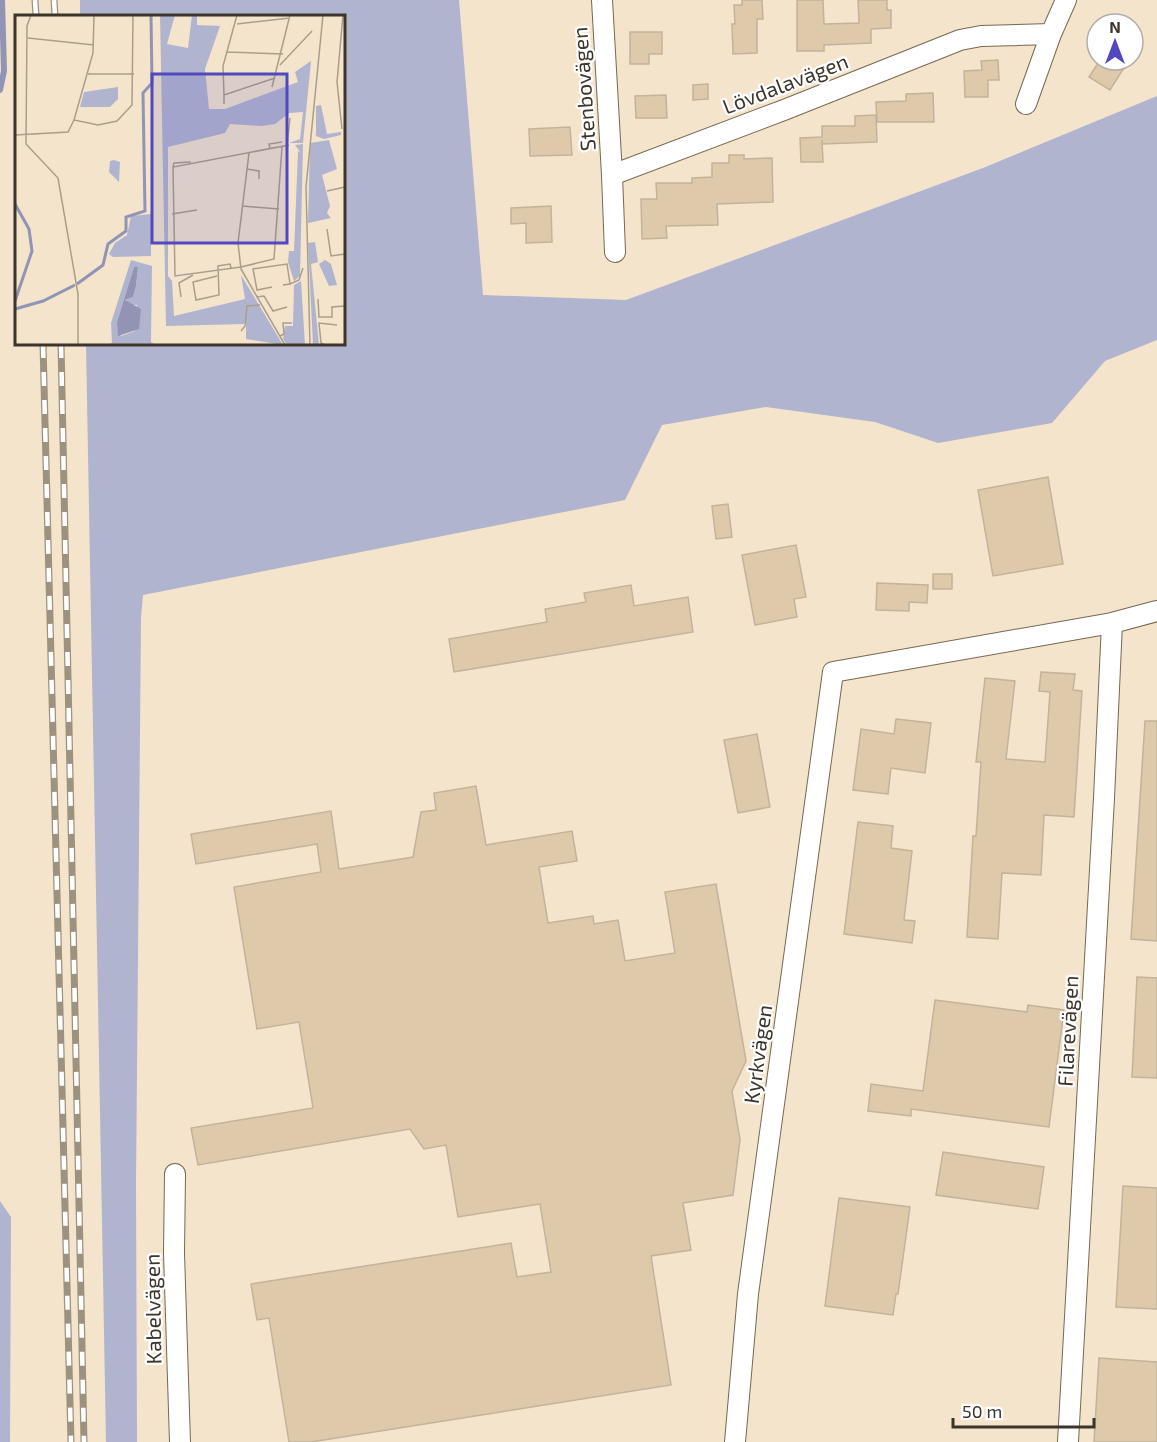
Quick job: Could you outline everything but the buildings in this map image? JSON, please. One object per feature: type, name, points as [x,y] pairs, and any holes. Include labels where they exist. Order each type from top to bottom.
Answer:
[{"type":"street","name":"Stenbovägen","points":[[602,0],[612,175]]},
{"type":"street","points":[[1026,104],[1066,0]]},
{"type":"street","name":"Lövdalavägen","points":[[612,175],[960,40],[981,36],[1051,34]]},
{"type":"street","points":[[612,175],[615,252]]},
{"type":"street","points":[[1112,623],[1157,611]]},
{"type":"street","name":"Kyrkvägen","points":[[735,1442],[748,1294],[833,672],[1112,623]]},
{"type":"street","name":"Filarevägen","points":[[1068,1442],[1112,623]]},
{"type":"street","name":"Kabelvägen","points":[[175,1174],[174,1253],[180,1442]]},
{"type":"shaded area","points":[[80,0],[459,0],[483,295],[626,300],[983,168],[1157,96],[1157,340],[1105,361],[1052,423],[938,443],[875,422],[766,407],[662,425],[625,500],[143,595],[136,1185],[137,1442],[106,1442],[86,345],[345,345],[345,15],[80,15]]},
{"type":"shaded area","points":[[0,1201],[11,1217],[10,1442],[0,1442]]},
{"type":"waterway","points":[[0,90],[4,71],[2,0]]},
{"type":"railway","points":[[35,0],[36,15]]},
{"type":"railway","points":[[54,0],[55,15]]},
{"type":"railway","points":[[43,345],[71,1442]]},
{"type":"railway","points":[[61,345],[84,1442]]}]
